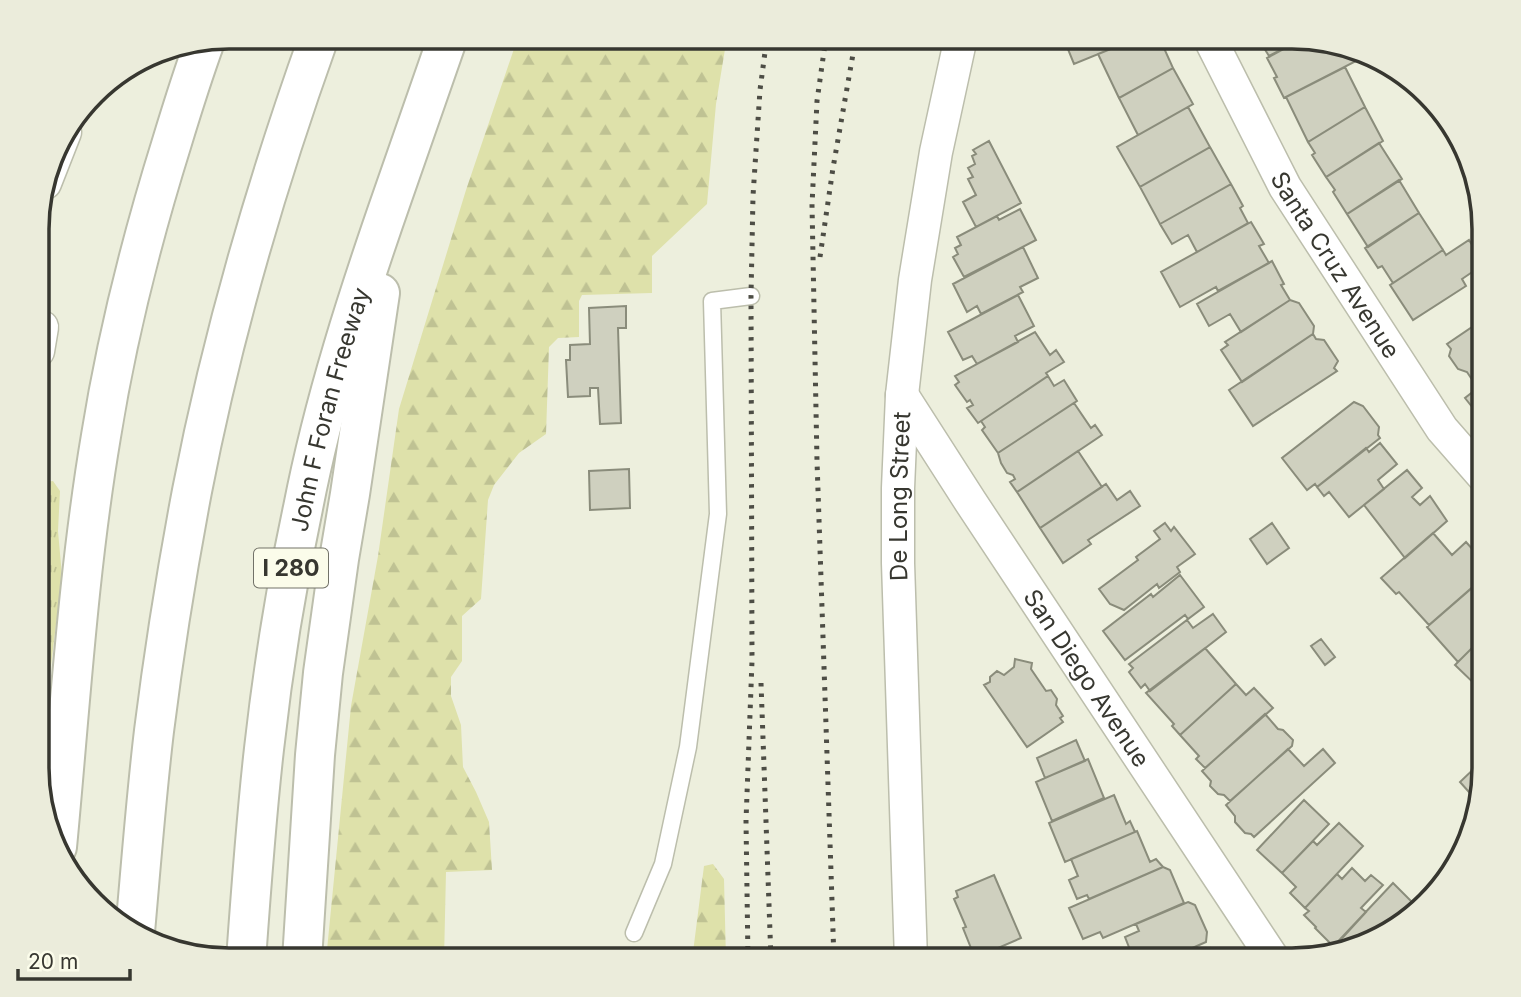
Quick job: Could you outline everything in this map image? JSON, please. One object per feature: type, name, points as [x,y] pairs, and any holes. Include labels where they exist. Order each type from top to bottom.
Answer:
[{"type":"highway","points":[[136,922],[154,731],[193,489],[229,329],[250,251],[315,49]]},
{"type":"highway","name":"John F Foran Freeway","points":[[247,948],[264,749],[277,653],[303,505],[344,345],[444,49]]},
{"type":"highway","points":[[59,826],[81,583],[101,436],[115,358],[153,203],[202,51]]},
{"type":"highway","points":[[303,948],[323,673],[396,187]]},
{"type":"street","name":"De Long Street","points":[[912,948],[898,563],[902,394],[915,280],[932,177],[959,49]]},
{"type":"street","name":"Santa Cruz Avenue","points":[[1215,49],[1285,187],[1442,429],[1472,463]]},
{"type":"street","name":"San Diego Avenue","points":[[902,394],[1266,948]]},
{"type":"lane","points":[[634,933],[663,864],[688,747],[718,514],[712,301],[751,296]]},
{"type":"green space","points":[[514,49],[725,49],[716,104],[707,204],[652,256],[652,293],[582,295],[579,301],[579,337],[558,338],[549,347],[546,434],[519,453],[494,485],[488,500],[481,599],[462,616],[462,661],[451,677],[451,696],[461,725],[463,767],[489,822],[492,870],[446,872],[444,948],[327,948],[351,706],[378,556],[399,409],[466,190]]},
{"type":"green space","points":[[49,481],[53,481],[60,491],[58,531],[63,587],[49,682]]},
{"type":"green space","points":[[713,864],[724,879],[726,948],[694,948],[704,866]]},
{"type":"building","points":[[1068,49],[1111,49],[1074,64]]},
{"type":"building","points":[[1110,49],[1164,49],[1173,68],[1119,98],[1098,54]]},
{"type":"building","points":[[1265,49],[1283,49],[1269,56]]},
{"type":"building","points":[[1284,49],[1292,49],[1327,52],[1356,61],[1284,98],[1267,58]]},
{"type":"building","points":[[1345,67],[1365,107],[1308,142],[1286,97]]},
{"type":"building","points":[[1173,68],[1193,104],[1138,135],[1119,98]]},
{"type":"building","points":[[1188,107],[1210,147],[1140,187],[1117,147]]},
{"type":"building","points":[[1365,107],[1383,141],[1326,177],[1312,155],[1315,153],[1308,142]]},
{"type":"building","points":[[989,141],[1021,203],[976,227],[963,202],[976,195],[968,179],[973,177],[968,168],[975,164],[972,156],[976,154],[973,150]]},
{"type":"building","points":[[1379,143],[1402,179],[1347,214],[1326,177]]},
{"type":"building","points":[[1210,147],[1231,184],[1160,224],[1140,187]]},
{"type":"building","points":[[1399,180],[1419,213],[1368,247],[1347,214]]},
{"type":"building","points":[[1231,184],[1243,206],[1240,208],[1248,223],[1197,252],[1188,235],[1172,244],[1160,224]]},
{"type":"building","points":[[1020,209],[1036,240],[964,277],[953,257],[958,254],[955,248],[961,245],[957,237],[997,216],[999,220]]},
{"type":"building","points":[[1419,213],[1443,250],[1393,283],[1382,266],[1378,268],[1365,248]]},
{"type":"building","points":[[1251,222],[1264,244],[1259,246],[1269,263],[1218,291],[1216,287],[1180,307],[1161,272]]},
{"type":"building","points":[[1469,240],[1472,245],[1472,272],[1462,279],[1466,286],[1413,320],[1390,285],[1443,250],[1446,255]]},
{"type":"building","points":[[1023,247],[1038,278],[1020,287],[1023,292],[981,314],[977,306],[967,312],[953,284]]},
{"type":"building","points":[[1272,261],[1290,300],[1241,332],[1230,314],[1209,326],[1197,304]]},
{"type":"building","points":[[1018,295],[1034,326],[1015,336],[1018,342],[977,364],[972,356],[963,360],[948,332]]},
{"type":"building","points":[[1290,300],[1299,303],[1314,326],[1313,334],[1242,382],[1221,350],[1228,345],[1225,342]]},
{"type":"building","points":[[626,306],[626,328],[618,328],[621,423],[600,424],[598,388],[590,388],[590,396],[568,397],[566,360],[570,360],[570,345],[590,344],[589,308]]},
{"type":"building","points":[[1472,327],[1472,380],[1467,372],[1458,369],[1449,356],[1451,349],[1447,344]]},
{"type":"building","points":[[1035,332],[1050,355],[1056,350],[1064,362],[1046,373],[1048,376],[978,423],[967,408],[973,405],[970,400],[967,402],[955,385],[959,382],[955,376]]},
{"type":"building","points":[[1313,334],[1316,339],[1324,340],[1338,361],[1334,368],[1337,371],[1253,426],[1229,390]]},
{"type":"building","points":[[1048,376],[1054,386],[1064,380],[1077,401],[998,453],[982,430],[985,427],[981,421]]},
{"type":"building","points":[[1472,392],[1472,407],[1465,398]]},
{"type":"building","points":[[1354,402],[1363,406],[1379,427],[1380,438],[1317,487],[1315,484],[1307,490],[1282,458]]},
{"type":"building","points":[[1074,403],[1091,428],[1095,425],[1102,435],[1017,492],[1010,482],[1015,479],[1007,473],[998,453]]},
{"type":"building","points":[[1380,443],[1397,464],[1378,480],[1384,489],[1349,517],[1329,492],[1324,496],[1317,487],[1366,448],[1369,452]]},
{"type":"building","points":[[1078,451],[1102,487],[1040,528],[1017,492]]},
{"type":"building","points":[[629,469],[630,508],[590,510],[589,471]]},
{"type":"building","points":[[1407,470],[1422,488],[1412,497],[1420,505],[1430,496],[1447,521],[1405,558],[1364,505]]},
{"type":"building","points":[[1106,484],[1117,500],[1130,491],[1140,506],[1088,540],[1091,544],[1063,563],[1040,528]]},
{"type":"building","points":[[1165,523],[1171,531],[1174,527],[1195,554],[1177,567],[1180,572],[1159,588],[1157,584],[1124,610],[1110,604],[1099,589],[1138,560],[1136,557],[1160,539],[1154,531]]},
{"type":"building","points":[[1272,523],[1289,548],[1267,564],[1250,539]]},
{"type":"building","points":[[1433,533],[1452,555],[1466,542],[1472,549],[1472,587],[1429,625],[1399,592],[1396,594],[1381,578]]},
{"type":"building","points":[[1180,575],[1204,607],[1188,619],[1185,615],[1125,660],[1103,631]]},
{"type":"building","points":[[1472,588],[1472,648],[1458,662],[1427,627]]},
{"type":"building","points":[[1213,614],[1226,632],[1150,691],[1145,684],[1141,688],[1129,672],[1133,668],[1129,664],[1187,620],[1193,628]]},
{"type":"building","points":[[1321,639],[1335,657],[1325,665],[1311,646]]},
{"type":"building","points":[[1205,648],[1236,684],[1180,735],[1172,726],[1174,724],[1146,693]]},
{"type":"building","points":[[1472,648],[1472,681],[1455,665]]},
{"type":"building","points":[[1015,659],[1032,663],[1031,669],[1046,691],[1051,690],[1063,716],[1060,718],[1063,722],[1027,747],[984,685],[990,682],[990,677],[997,671],[1004,675],[1014,667]]},
{"type":"building","points":[[1236,684],[1246,695],[1254,688],[1273,708],[1205,768],[1196,759],[1199,756],[1180,735]]},
{"type":"building","points":[[1265,714],[1278,729],[1283,730],[1293,740],[1292,746],[1230,801],[1210,786],[1211,781],[1202,771]]},
{"type":"building","points":[[1076,740],[1085,761],[1045,778],[1037,758]]},
{"type":"building","points":[[1288,749],[1304,766],[1323,749],[1335,763],[1254,837],[1245,833],[1226,805]]},
{"type":"building","points":[[1088,759],[1104,798],[1052,821],[1036,782]]},
{"type":"building","points":[[1472,771],[1470,793],[1460,782]]},
{"type":"building","points":[[1114,795],[1126,824],[1130,821],[1135,832],[1065,862],[1049,823]]},
{"type":"building","points":[[1304,800],[1329,824],[1282,873],[1257,850]]},
{"type":"building","points":[[1339,823],[1363,846],[1305,908],[1290,893],[1296,887],[1282,873],[1313,841],[1317,845]]},
{"type":"building","points":[[1137,831],[1150,862],[1156,859],[1163,867],[1089,899],[1087,895],[1077,899],[1069,880],[1078,876],[1071,859]]},
{"type":"building","points":[[1163,867],[1170,870],[1184,903],[1103,938],[1100,932],[1083,939],[1069,908]]},
{"type":"building","points":[[1352,868],[1365,881],[1371,875],[1383,885],[1361,908],[1366,912],[1338,942],[1330,943],[1304,915],[1309,911],[1305,908],[1337,874],[1342,879]]},
{"type":"building","points":[[994,875],[1021,938],[998,948],[971,948],[963,928],[966,927],[954,899],[958,897],[956,891]]},
{"type":"building","points":[[1393,883],[1412,902],[1382,924],[1337,942]]},
{"type":"building","points":[[1188,902],[1195,905],[1207,932],[1206,942],[1192,948],[1129,948],[1125,937],[1139,931],[1136,924]]},
{"type":"railway","points":[[748,948],[746,821],[752,661],[751,296],[753,196],[765,49]]},
{"type":"railway","points":[[824,49],[817,101],[812,205],[817,461],[834,948]]},
{"type":"railway","points":[[820,257],[854,49]]},
{"type":"railway","points":[[761,683],[771,948]]}]
